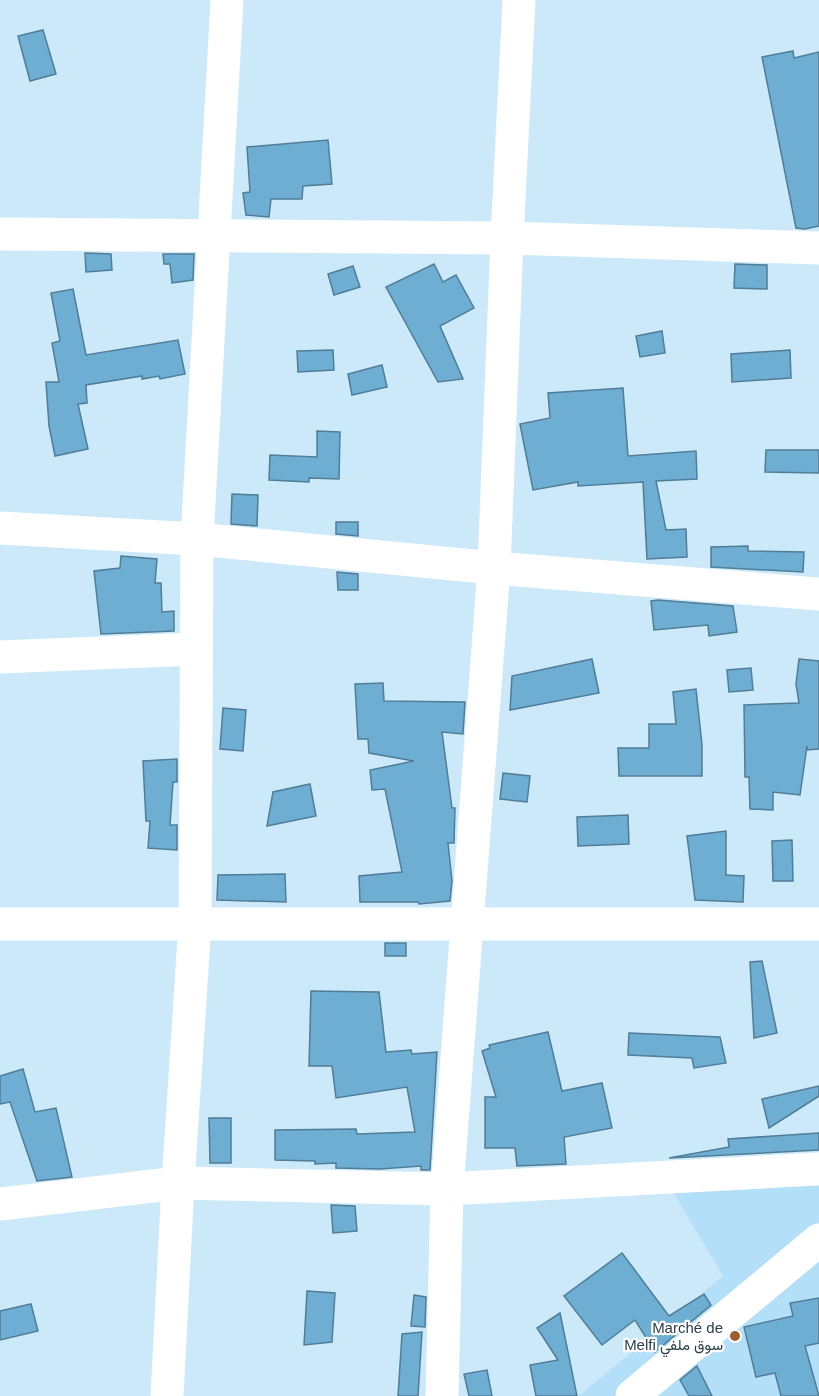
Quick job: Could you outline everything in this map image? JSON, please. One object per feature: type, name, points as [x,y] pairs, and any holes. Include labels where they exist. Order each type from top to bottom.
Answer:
[{"type":"street","points":[[167,1396],[195,923],[197,539],[227,0]]},
{"type":"street","points":[[442,1396],[447,1189],[494,568],[519,0]]},
{"type":"street","points":[[0,234],[507,238],[819,248]]},
{"type":"street","points":[[0,528],[197,539],[494,568],[819,594]]},
{"type":"street","points":[[0,657],[196,649]]},
{"type":"street","points":[[0,924],[819,924]]},
{"type":"street","points":[[0,1204],[178,1183],[447,1189],[819,1169]]},
{"type":"street","points":[[632,1396],[819,1240]]},
{"type":"shaded area","name":"Marché de Melfi سوق ملفي","points":[[819,1178],[819,1396],[579,1396],[723,1276],[669,1185]]},
{"type":"building","points":[[43,30],[56,74],[30,81],[18,36]]},
{"type":"building","points":[[793,51],[794,58],[819,52],[819,226],[805,229],[796,228],[762,57]]},
{"type":"building","points":[[328,140],[332,184],[303,186],[302,199],[271,199],[269,217],[246,215],[243,193],[250,192],[247,147]]},
{"type":"building","points":[[85,253],[111,254],[112,270],[86,272]]},
{"type":"building","points":[[163,254],[194,254],[193,280],[172,283],[170,264],[164,264]]},
{"type":"building","points":[[434,264],[443,282],[456,275],[474,308],[440,326],[463,379],[438,382],[386,287]]},
{"type":"building","points":[[735,264],[767,265],[767,289],[734,288]]},
{"type":"building","points":[[353,266],[360,287],[334,295],[328,274]]},
{"type":"building","points":[[73,289],[86,355],[178,340],[185,374],[160,379],[159,376],[142,379],[142,376],[86,385],[87,403],[78,404],[88,449],[55,456],[49,426],[46,382],[59,382],[52,343],[60,341],[51,293]]},
{"type":"building","points":[[662,331],[665,353],[640,357],[636,336]]},
{"type":"building","points":[[333,350],[334,370],[298,372],[297,351]]},
{"type":"building","points":[[790,350],[791,378],[732,382],[731,354]]},
{"type":"building","points":[[382,365],[387,387],[352,395],[348,374]]},
{"type":"building","points":[[623,388],[628,456],[696,451],[697,479],[656,481],[666,530],[686,529],[687,557],[647,559],[643,482],[578,486],[578,482],[533,490],[520,424],[550,418],[548,393]]},
{"type":"building","points":[[317,431],[340,432],[339,479],[309,478],[309,482],[269,480],[270,455],[317,457]]},
{"type":"building","points":[[766,450],[819,450],[819,473],[765,472]]},
{"type":"building","points":[[232,494],[258,495],[257,526],[231,524]]},
{"type":"building","points":[[336,522],[358,522],[358,536],[336,534]]},
{"type":"building","points":[[748,546],[748,551],[804,552],[803,572],[711,567],[711,547]]},
{"type":"building","points":[[121,556],[157,559],[155,583],[161,583],[162,612],[174,611],[174,631],[101,634],[94,571],[120,568]]},
{"type":"building","points":[[337,572],[358,574],[358,590],[338,590]]},
{"type":"building","points":[[651,601],[733,606],[737,632],[709,636],[708,625],[654,630]]},
{"type":"building","points":[[592,659],[599,693],[510,710],[512,676]]},
{"type":"building","points":[[799,659],[819,661],[819,749],[807,750],[807,746],[800,795],[773,792],[773,810],[750,809],[749,777],[745,777],[744,705],[799,703],[796,684]]},
{"type":"building","points":[[751,668],[753,690],[729,692],[727,670]]},
{"type":"building","points":[[383,683],[384,701],[465,702],[463,734],[442,732],[452,808],[455,808],[454,843],[448,843],[452,881],[450,901],[419,904],[418,902],[360,902],[359,876],[402,872],[385,789],[372,790],[370,770],[414,761],[369,753],[368,739],[358,739],[355,684]]},
{"type":"building","points":[[696,689],[702,745],[702,776],[619,776],[618,748],[649,748],[649,724],[676,724],[673,692]]},
{"type":"building","points":[[223,708],[246,710],[243,751],[220,749]]},
{"type":"building","points":[[177,759],[177,782],[173,782],[170,825],[177,825],[177,850],[148,848],[150,821],[146,821],[143,761]]},
{"type":"building","points":[[503,773],[530,776],[527,802],[500,799]]},
{"type":"building","points":[[310,784],[316,816],[267,826],[273,792]]},
{"type":"building","points":[[628,815],[629,844],[578,846],[577,817]]},
{"type":"building","points":[[726,831],[726,875],[744,876],[743,902],[695,900],[687,836]]},
{"type":"building","points":[[792,840],[793,881],[773,881],[772,841]]},
{"type":"building","points":[[285,874],[286,902],[217,900],[218,875]]},
{"type":"building","points":[[385,943],[406,943],[406,956],[385,956]]},
{"type":"building","points":[[762,961],[777,1033],[754,1038],[750,962]]},
{"type":"building","points":[[311,991],[379,992],[386,1052],[411,1050],[412,1054],[437,1052],[430,1170],[421,1170],[421,1166],[380,1169],[336,1168],[336,1163],[315,1164],[315,1161],[275,1160],[275,1130],[356,1129],[357,1134],[415,1132],[407,1087],[336,1098],[332,1066],[309,1066]]},
{"type":"building","points":[[548,1032],[562,1091],[602,1083],[612,1128],[564,1137],[566,1164],[517,1166],[515,1148],[485,1148],[485,1097],[496,1097],[482,1051],[490,1048],[489,1045]]},
{"type":"building","points":[[629,1033],[720,1037],[726,1063],[694,1068],[692,1058],[628,1055]]},
{"type":"building","points":[[23,1069],[35,1112],[56,1108],[72,1177],[37,1181],[10,1102],[0,1104],[0,1076]]},
{"type":"building","points":[[819,1086],[819,1096],[769,1128],[762,1099]]},
{"type":"building","points":[[209,1118],[231,1118],[231,1163],[210,1163]]},
{"type":"building","points":[[819,1133],[819,1150],[669,1158],[729,1147],[728,1139]]},
{"type":"building","points":[[331,1205],[355,1206],[357,1231],[333,1233]]},
{"type":"building","points":[[622,1253],[669,1316],[704,1294],[711,1305],[655,1352],[635,1320],[602,1345],[564,1296]]},
{"type":"building","points":[[307,1291],[335,1293],[332,1342],[304,1345]]},
{"type":"building","points":[[414,1295],[426,1297],[425,1327],[411,1326]]},
{"type":"building","points":[[819,1298],[819,1343],[805,1346],[819,1396],[781,1396],[775,1373],[756,1377],[744,1327],[793,1316],[790,1303]]},
{"type":"building","points":[[31,1304],[38,1331],[0,1340],[0,1311]]},
{"type":"building","points":[[560,1313],[577,1396],[536,1396],[530,1365],[558,1360],[537,1328]]},
{"type":"building","points":[[422,1332],[418,1396],[398,1396],[402,1334]]},
{"type":"building","points":[[697,1366],[712,1396],[689,1396],[680,1380]]},
{"type":"building","points":[[487,1370],[492,1396],[469,1396],[464,1374]]},
{"type":"place","name":"Marché de Melfi سوق ملفي","points":[[735,1336]]}]
